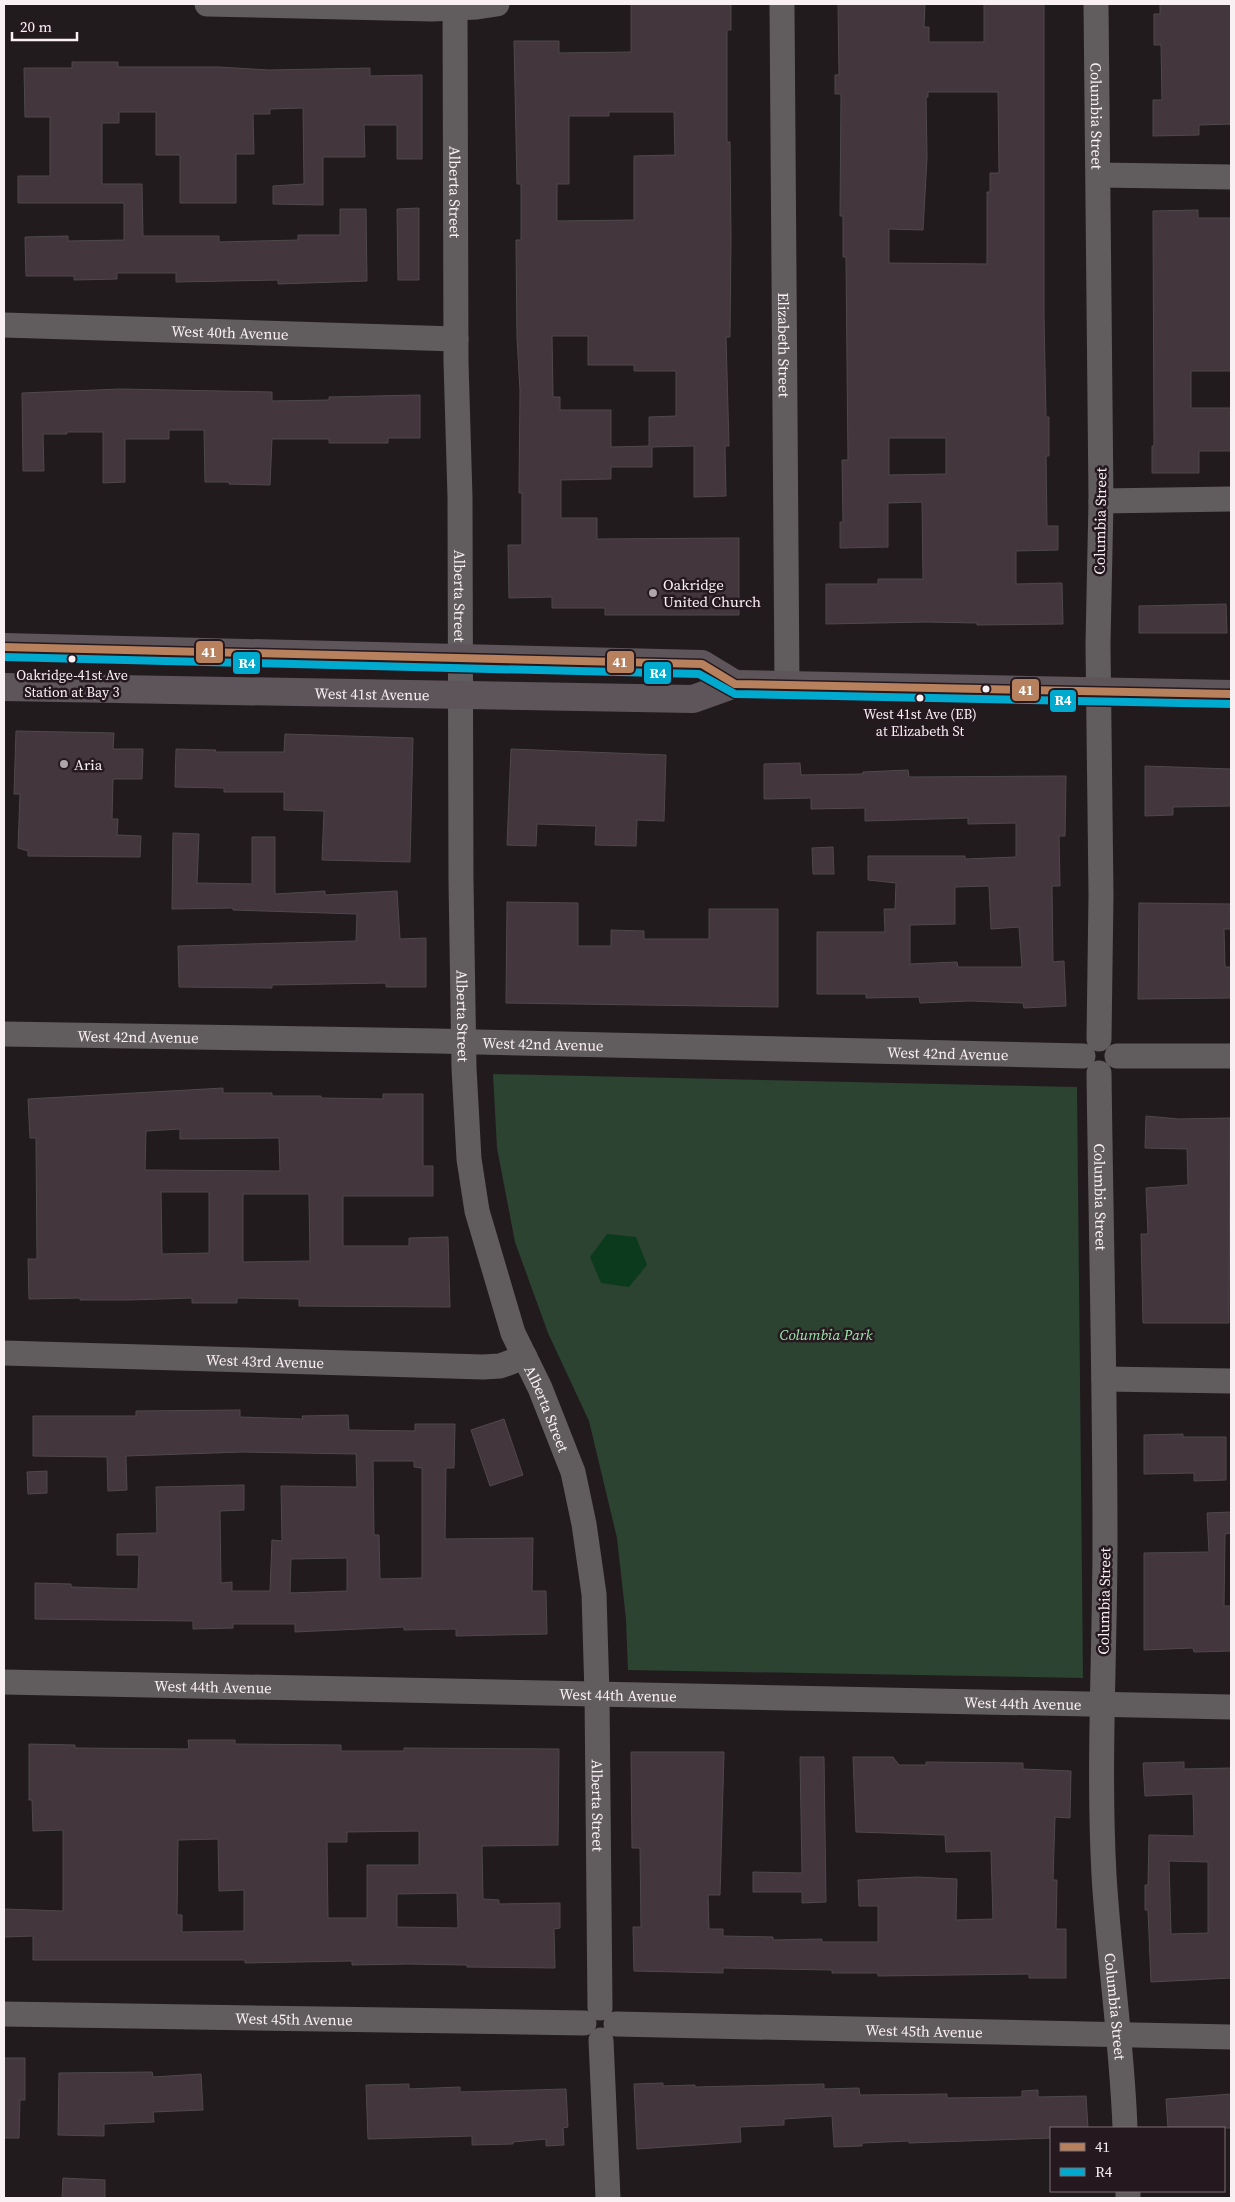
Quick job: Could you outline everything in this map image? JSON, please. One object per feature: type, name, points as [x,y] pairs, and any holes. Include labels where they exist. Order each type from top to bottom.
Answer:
[{"type":"main road","name":"West 41st Avenue","points":[[4,647],[460,656],[702,664],[735,684]]},
{"type":"main road","name":"West 41st Avenue","points":[[4,687],[693,699],[735,684],[1231,694]]},
{"type":"street","points":[[207,4],[454,6],[497,4]]},
{"type":"street","name":"Elizabeth Street","points":[[782,4],[787,686]]},
{"type":"street","name":"Columbia Street","points":[[1096,4],[1101,501],[1098,692],[1100,895],[1094,1056],[1104,1379],[1105,1543],[1102,1704],[1104,1873],[1122,2061],[1125,2127]]},
{"type":"street","name":"Alberta Street","points":[[454,6],[463,1041],[469,1159],[477,1211],[513,1333],[540,1388],[573,1472],[584,1524],[594,1594],[598,1694],[600,2024],[608,2198]]},
{"type":"street","points":[[1099,175],[1231,176]]},
{"type":"street","name":"West 40th Avenue","points":[[4,325],[456,339]]},
{"type":"street","points":[[1101,501],[1231,499]]},
{"type":"street","name":"West 42nd Avenue","points":[[4,1034],[463,1041],[1094,1056]]},
{"type":"street","points":[[1094,1056],[1114,1066],[1117,1056],[1231,1056]]},
{"type":"street","name":"West 43rd Avenue","points":[[4,1354],[482,1367],[500,1366],[525,1357]]},
{"type":"street","points":[[1104,1379],[1231,1381]]},
{"type":"street","name":"West 44th Avenue","points":[[4,1682],[1231,1707]]},
{"type":"street","name":"West 45th Avenue","points":[[4,2014],[1231,2037]]},
{"type":"shaded area","points":[[4,1144],[5,1324],[4,1332]]},
{"type":"shaded area","points":[[607,1234],[636,1237],[647,1265],[629,1287],[601,1283],[590,1257]]},
{"type":"green space","name":"Columbia Park","points":[[493,1074],[1077,1087],[1083,1678],[628,1670],[626,1619],[617,1538],[589,1421],[548,1333],[515,1242],[497,1148]]},
{"type":"building","points":[[631,4],[731,4],[731,30],[727,30],[727,142],[730,142],[731,239],[730,337],[726,337],[729,446],[725,446],[726,496],[694,497],[694,446],[652,447],[652,467],[611,467],[611,479],[561,480],[561,518],[597,518],[597,539],[739,538],[739,615],[605,615],[605,608],[552,608],[552,597],[509,598],[508,545],[522,545],[522,493],[519,493],[520,391],[517,337],[516,240],[521,240],[521,184],[517,184],[514,41],[559,41],[559,53],[631,52]],"holes":[[[609,112],[674,112],[675,155],[634,156],[634,220],[557,221],[557,184],[569,184],[569,116],[609,116]],[[552,336],[588,336],[588,365],[634,365],[634,371],[676,371],[676,416],[649,417],[649,446],[611,447],[611,410],[560,410],[560,397],[553,397]]]},
{"type":"building","points":[[838,4],[925,4],[924,27],[929,27],[929,42],[984,42],[984,4],[1044,4],[1044,316],[1046,417],[1049,417],[1049,456],[1046,456],[1047,526],[1058,526],[1058,550],[1016,551],[1016,584],[1062,583],[1063,624],[977,625],[977,623],[926,622],[826,624],[826,584],[878,584],[878,579],[923,579],[922,502],[888,503],[888,547],[840,548],[840,522],[843,522],[842,460],[848,460],[846,257],[843,257],[843,216],[840,216],[841,94],[835,94],[835,75],[839,75]],"holes":[[[928,92],[998,92],[999,173],[990,173],[990,192],[987,192],[987,264],[889,263],[889,229],[923,230],[927,157],[926,97],[928,97]],[[889,438],[946,438],[946,474],[889,475]]]},
{"type":"building","points":[[1160,4],[1231,4],[1231,124],[1199,125],[1199,135],[1153,136],[1153,100],[1162,100],[1161,45],[1154,45],[1154,14],[1160,14]]},
{"type":"building","points":[[72,62],[118,62],[118,67],[219,67],[269,70],[370,68],[370,76],[422,75],[422,159],[397,159],[397,125],[364,125],[365,157],[323,157],[323,205],[273,204],[273,186],[304,184],[303,108],[270,109],[270,114],[253,114],[254,154],[236,154],[236,203],[180,203],[180,155],[156,155],[156,112],[119,112],[119,123],[102,123],[102,184],[142,184],[143,236],[219,236],[219,242],[298,240],[298,235],[340,235],[340,209],[366,209],[367,281],[278,284],[278,280],[176,282],[176,273],[117,273],[117,279],[74,280],[74,276],[26,276],[25,237],[68,236],[68,241],[124,240],[124,203],[18,203],[18,176],[50,176],[50,117],[25,117],[24,68],[72,68]]},
{"type":"building","points":[[419,208],[419,280],[398,280],[397,209]]},
{"type":"building","points":[[1198,210],[1198,218],[1231,218],[1231,371],[1191,371],[1191,408],[1231,408],[1231,451],[1199,451],[1199,473],[1152,473],[1152,446],[1154,446],[1153,211]]},
{"type":"building","points":[[120,389],[272,392],[272,401],[329,400],[329,397],[420,395],[420,438],[388,438],[388,443],[329,443],[329,439],[272,439],[270,485],[229,484],[229,482],[205,482],[204,430],[169,430],[169,439],[125,439],[125,482],[103,483],[103,432],[67,432],[67,434],[43,434],[44,471],[23,471],[22,393]]},
{"type":"building","points":[[1226,604],[1227,633],[1139,633],[1139,606]]},
{"type":"building","points":[[16,731],[114,733],[113,749],[143,749],[142,779],[113,779],[112,819],[118,819],[117,835],[141,836],[140,857],[28,856],[28,851],[18,848],[20,794],[14,794]]},
{"type":"building","points":[[285,734],[413,738],[410,862],[322,860],[324,811],[284,810],[284,792],[224,792],[224,788],[175,787],[176,749],[216,750],[215,752],[284,752]]},
{"type":"building","points":[[511,749],[666,755],[664,821],[637,820],[636,846],[595,845],[596,826],[537,824],[536,846],[507,845]]},
{"type":"building","points":[[800,763],[801,775],[863,774],[863,772],[908,770],[909,777],[1066,776],[1065,836],[1059,836],[1060,886],[1052,886],[1053,962],[1064,961],[1066,1006],[1024,1008],[1023,1003],[970,1001],[920,1003],[919,997],[866,998],[866,994],[817,994],[817,932],[885,932],[884,909],[895,909],[896,883],[868,880],[868,856],[965,856],[965,859],[1016,857],[1016,823],[968,824],[968,818],[865,821],[865,808],[811,809],[811,798],[764,799],[764,764]],"holes":[[[989,886],[991,929],[1019,927],[1022,967],[958,967],[957,962],[910,964],[910,925],[955,924],[955,887]]]},
{"type":"building","points":[[1145,766],[1231,769],[1231,806],[1173,807],[1173,815],[1145,816]]},
{"type":"building","points":[[173,833],[199,834],[197,883],[252,884],[252,837],[275,837],[275,894],[325,891],[325,895],[397,891],[400,939],[426,938],[426,987],[386,987],[386,983],[272,985],[272,988],[179,987],[178,946],[356,941],[357,914],[233,910],[233,908],[172,909]]},
{"type":"building","points":[[833,847],[834,874],[813,874],[812,848]]},
{"type":"building","points":[[507,902],[578,903],[578,946],[611,946],[611,930],[644,931],[644,939],[709,939],[709,909],[778,909],[778,1007],[506,1003]]},
{"type":"building","points":[[1139,903],[1231,904],[1231,929],[1224,929],[1225,967],[1231,967],[1231,998],[1138,999]]},
{"type":"building","points":[[223,1088],[223,1093],[272,1093],[272,1096],[321,1096],[321,1098],[383,1099],[383,1094],[423,1094],[423,1166],[433,1166],[433,1196],[343,1196],[343,1246],[409,1246],[409,1238],[448,1237],[450,1307],[299,1306],[299,1299],[237,1298],[237,1303],[192,1303],[192,1298],[128,1300],[80,1300],[80,1298],[29,1299],[28,1259],[37,1259],[36,1138],[30,1138],[28,1099]],"holes":[[[180,1129],[180,1139],[279,1138],[280,1171],[145,1170],[146,1131]],[[161,1192],[209,1192],[209,1253],[162,1254]],[[243,1194],[309,1194],[310,1261],[243,1262]]]},
{"type":"building","points":[[1146,1116],[1179,1119],[1230,1118],[1229,1323],[1143,1323],[1141,1234],[1148,1234],[1146,1188],[1188,1185],[1187,1149],[1145,1148]]},
{"type":"building","points":[[240,1410],[240,1417],[303,1419],[302,1416],[348,1415],[349,1430],[415,1431],[415,1424],[455,1424],[454,1468],[446,1468],[445,1539],[533,1538],[532,1591],[546,1591],[547,1634],[456,1636],[456,1629],[404,1630],[404,1627],[295,1632],[295,1624],[233,1624],[233,1628],[193,1629],[193,1621],[35,1619],[35,1583],[71,1584],[71,1587],[138,1589],[139,1555],[117,1555],[117,1534],[157,1533],[156,1487],[244,1485],[244,1510],[220,1511],[221,1583],[232,1582],[232,1591],[270,1591],[272,1540],[282,1541],[281,1486],[357,1487],[356,1454],[242,1452],[126,1456],[127,1490],[108,1491],[107,1457],[33,1456],[33,1416],[136,1416],[136,1411]],"holes":[[[373,1461],[414,1461],[414,1467],[422,1468],[422,1578],[380,1579],[379,1535],[374,1535]],[[347,1558],[347,1591],[290,1593],[291,1559]]]},
{"type":"building","points":[[504,1419],[523,1475],[490,1486],[471,1430]]},
{"type":"building","points":[[1183,1434],[1183,1437],[1226,1437],[1226,1480],[1194,1481],[1194,1473],[1144,1474],[1144,1435]]},
{"type":"building","points":[[47,1471],[47,1493],[28,1494],[27,1472]]},
{"type":"building","points":[[1231,1512],[1231,1533],[1225,1534],[1224,1606],[1231,1606],[1231,1651],[1194,1652],[1193,1648],[1144,1650],[1144,1553],[1209,1552],[1207,1513]]},
{"type":"building","points":[[188,1740],[235,1740],[235,1744],[341,1745],[341,1751],[404,1751],[404,1748],[559,1749],[558,1845],[482,1846],[483,1899],[499,1900],[499,1904],[560,1903],[560,1928],[554,1929],[555,1968],[408,1964],[352,1965],[352,1961],[245,1963],[245,1960],[33,1960],[33,1936],[4,1937],[4,1909],[63,1911],[63,1830],[33,1831],[32,1800],[29,1800],[29,1744],[75,1745],[75,1748],[189,1749]],"holes":[[[419,1831],[419,1865],[367,1865],[367,1918],[328,1918],[327,1842],[347,1842],[347,1832]],[[218,1839],[219,1891],[244,1890],[244,1931],[182,1932],[182,1915],[177,1915],[178,1840]],[[457,1893],[458,1928],[397,1927],[397,1894]]]},
{"type":"building","points":[[631,1752],[724,1752],[720,1895],[708,1895],[709,1929],[723,1929],[723,1936],[773,1937],[773,1940],[822,1939],[822,1942],[878,1942],[878,1906],[859,1906],[858,1880],[917,1877],[957,1879],[956,1920],[993,1919],[991,1851],[946,1852],[945,1835],[856,1832],[853,1757],[893,1757],[899,1765],[926,1765],[926,1762],[1023,1763],[1023,1769],[1071,1771],[1070,1818],[1055,1817],[1053,1880],[1057,1880],[1056,1929],[1066,1929],[1066,1978],[1029,1978],[1029,1974],[878,1976],[878,1973],[832,1973],[832,1970],[723,1968],[723,1973],[634,1971],[633,1927],[641,1927],[640,1848],[632,1848]]},
{"type":"building","points":[[800,1757],[824,1757],[826,1902],[802,1903],[802,1892],[753,1892],[753,1872],[802,1873]]},
{"type":"building","points":[[1184,1762],[1184,1769],[1231,1768],[1231,1978],[1151,1982],[1148,1910],[1145,1910],[1145,1885],[1148,1885],[1149,1835],[1194,1836],[1193,1794],[1145,1796],[1143,1763]],"holes":[[[1169,1861],[1208,1862],[1208,1933],[1171,1934]]]},
{"type":"building","points":[[4,2058],[25,2058],[25,2100],[20,2100],[19,2138],[4,2138]]},
{"type":"building","points":[[152,2072],[153,2077],[201,2074],[203,2110],[153,2112],[154,2122],[104,2124],[104,2136],[58,2135],[59,2073]]},
{"type":"building","points":[[663,2083],[663,2086],[695,2085],[695,2087],[824,2084],[824,2089],[859,2088],[860,2095],[947,2094],[947,2098],[1022,2097],[1022,2091],[1038,2090],[1038,2097],[1086,2096],[1088,2127],[1050,2127],[1050,2138],[909,2143],[909,2141],[862,2143],[862,2146],[834,2147],[832,2116],[784,2119],[784,2125],[740,2127],[741,2142],[637,2149],[634,2084]]},
{"type":"building","points":[[409,2084],[409,2089],[460,2087],[460,2092],[566,2089],[568,2127],[563,2128],[564,2145],[546,2146],[546,2139],[513,2142],[513,2144],[472,2145],[472,2136],[368,2139],[366,2085]]},
{"type":"building","points":[[1231,2094],[1231,2128],[1168,2127],[1166,2099]]},
{"type":"building","points":[[63,2178],[105,2180],[105,2198],[62,2198]]},
{"type":"transit line","name":"41","points":[[4,647],[702,664],[735,684],[1231,694]]},
{"type":"transit line","name":"R4","points":[[4,657],[699,674],[735,694],[1231,704]]},
{"type":"place","name":"Oakridge United Church","points":[[653,593]]},
{"type":"place","name":"Oakridge-41st Ave Station at Bay 3","points":[[72,659]]},
{"type":"place","name":"West 41st Ave (EB) at Elizabeth St","points":[[920,698]]},
{"type":"place","name":"Aria","points":[[64,764]]}]
